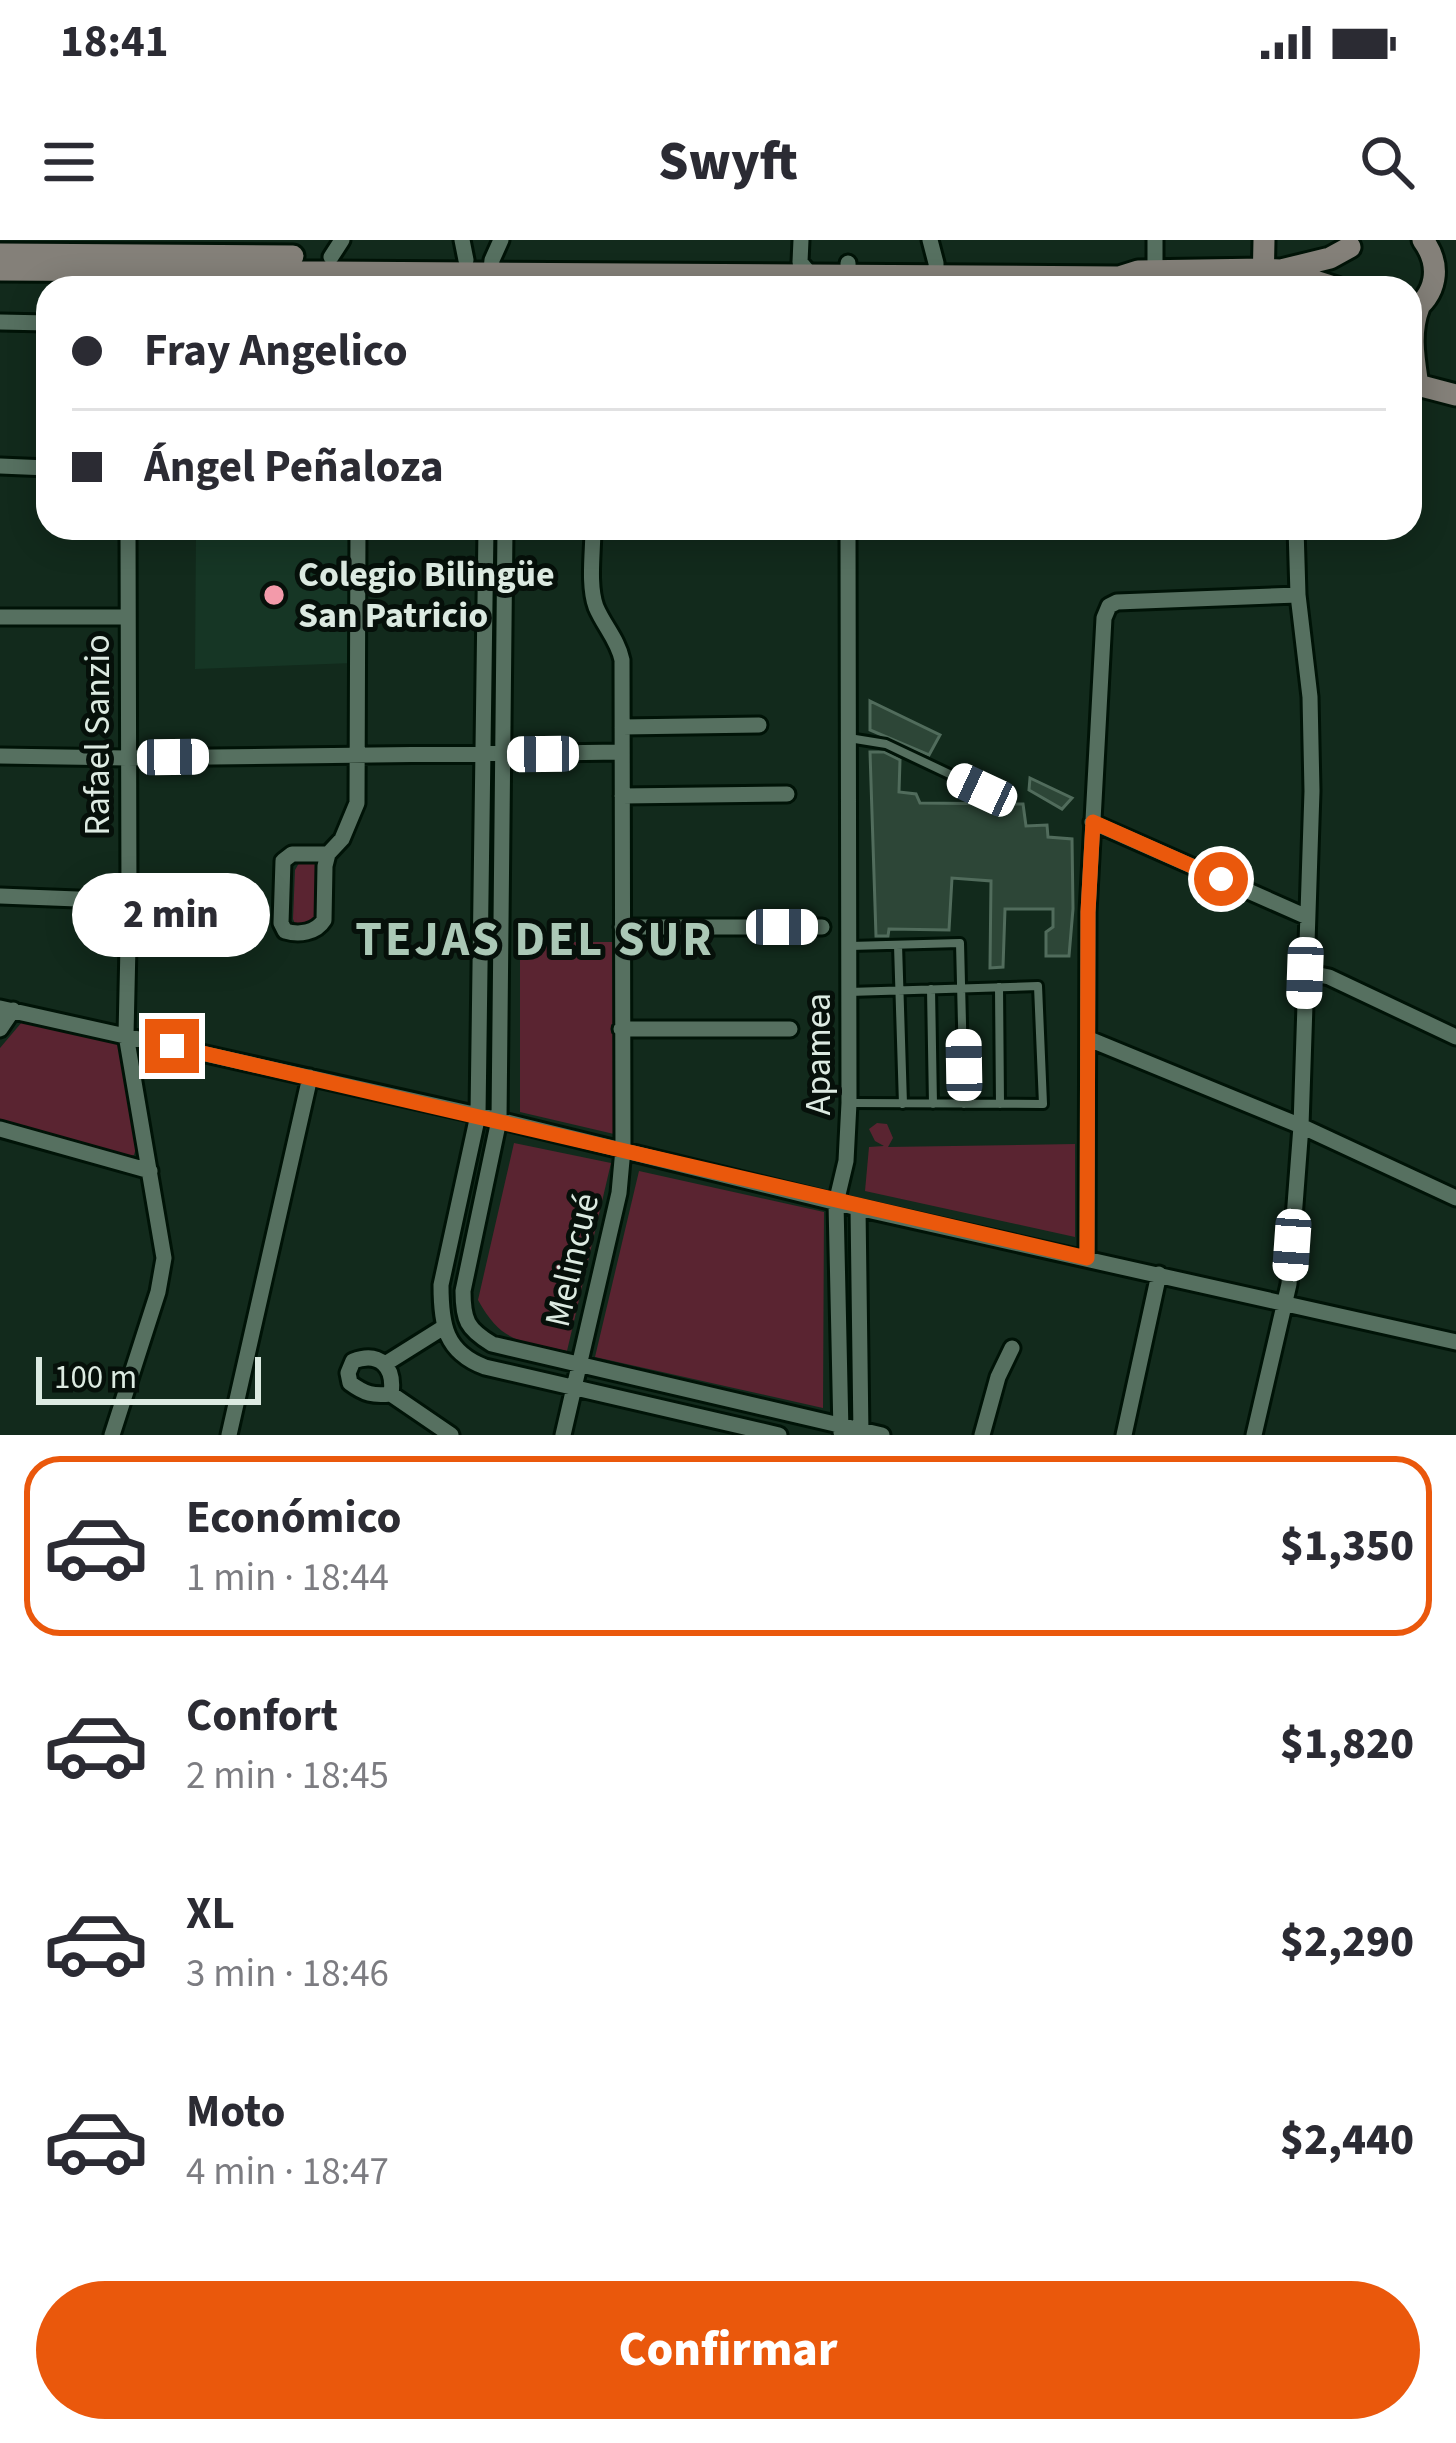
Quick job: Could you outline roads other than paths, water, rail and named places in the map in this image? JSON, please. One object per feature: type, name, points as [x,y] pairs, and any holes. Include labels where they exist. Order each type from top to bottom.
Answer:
[{"type":"main road","points":[[1264,240],[1269,276],[1330,259],[1353,243]]},
{"type":"main road","points":[[1424,240],[1456,254]]},
{"type":"main road","points":[[1422,302],[1432,289],[1435,272],[1424,240]]},
{"type":"main road","points":[[1342,276],[1353,243]]},
{"type":"main road","points":[[0,254],[132,271],[336,249],[464,250],[500,274]]},
{"type":"main road","points":[[442,276],[804,259],[849,275],[1119,264],[1183,276]]},
{"type":"main road","points":[[642,276],[804,259]]},
{"type":"main road","points":[[936,269],[1019,276]]},
{"type":"main road","points":[[0,270],[272,276]]},
{"type":"main road","points":[[1124,276],[1146,271]]},
{"type":"main road","points":[[1422,305],[1456,285]]},
{"type":"main road","points":[[1422,386],[1456,395]]},
{"type":"street","points":[[930,240],[936,269]]},
{"type":"street","points":[[1146,271],[1155,240]]},
{"type":"street","points":[[0,322],[36,323]]},
{"type":"street","points":[[0,466],[36,468]]},
{"type":"street","name":"Rafael Sanzio","points":[[112,1435],[164,1258],[126,1035],[128,540]]},
{"type":"street","points":[[328,854],[292,854],[283,861],[281,923],[285,931],[320,928],[328,854],[342,838],[357,802],[358,540]]},
{"type":"street","points":[[486,540],[478,1114],[441,1285],[446,1331],[455,1349],[470,1361],[779,1435]]},
{"type":"street","points":[[505,540],[499,1120],[463,1291],[467,1322],[475,1334],[492,1344],[841,1430],[882,1435]]},
{"type":"street","name":"Melincué","points":[[563,1435],[619,1193],[623,1149],[620,647],[593,598],[593,540]]},
{"type":"street","name":"Apamea","points":[[841,1430],[836,1203],[846,1161],[849,1103],[848,540]]},
{"type":"street","points":[[1254,1435],[1285,1303],[1301,1126],[1312,791],[1310,697],[1296,540]]},
{"type":"street","points":[[1087,1258],[1088,912],[1105,618],[1109,606],[1117,602],[1298,595]]},
{"type":"street","points":[[0,617],[127,617]]},
{"type":"street","points":[[622,727],[759,725]]},
{"type":"street","points":[[0,755],[127,758],[622,752]]},
{"type":"street","points":[[622,796],[787,794]]},
{"type":"street","points":[[1093,822],[1307,917]]},
{"type":"street","points":[[0,896],[128,901]]},
{"type":"street","points":[[622,927],[822,927]]},
{"type":"street","points":[[1305,973],[1329,977],[1456,1036]]},
{"type":"street","points":[[0,1029],[6,1010],[126,1035],[478,1114],[836,1203],[1456,1342]]},
{"type":"street","points":[[621,1029],[790,1029]]},
{"type":"street","points":[[1090,1039],[1301,1126],[1456,1198]]},
{"type":"street","points":[[229,1435],[310,1077]]},
{"type":"street","points":[[0,1129],[150,1171]]},
{"type":"street","points":[[858,1208],[861,1433]]},
{"type":"street","points":[[1124,1435],[1159,1274]]},
{"type":"street","points":[[386,1364],[446,1331]]},
{"type":"street","points":[[982,1435],[998,1377],[1012,1348]]},
{"type":"street","points":[[392,1394],[392,1371],[386,1364],[361,1357],[353,1361],[350,1383],[374,1396],[392,1394],[451,1435]]},
{"type":"lane","points":[[848,738],[886,743],[982,790]]},
{"type":"lane","points":[[848,946],[960,943],[964,1104]]},
{"type":"lane","points":[[898,945],[903,1104]]},
{"type":"lane","points":[[849,992],[1038,986],[1043,1104],[849,1103]]},
{"type":"lane","points":[[999,987],[1000,1104]]},
{"type":"lane","points":[[931,989],[934,1104]]},
{"type":"place","name":"Colegio Bilingüe San Patricio","points":[[274,595]]},
{"type":"district","name":"TEJAS DEL SUR","points":[[535,940]]}]
